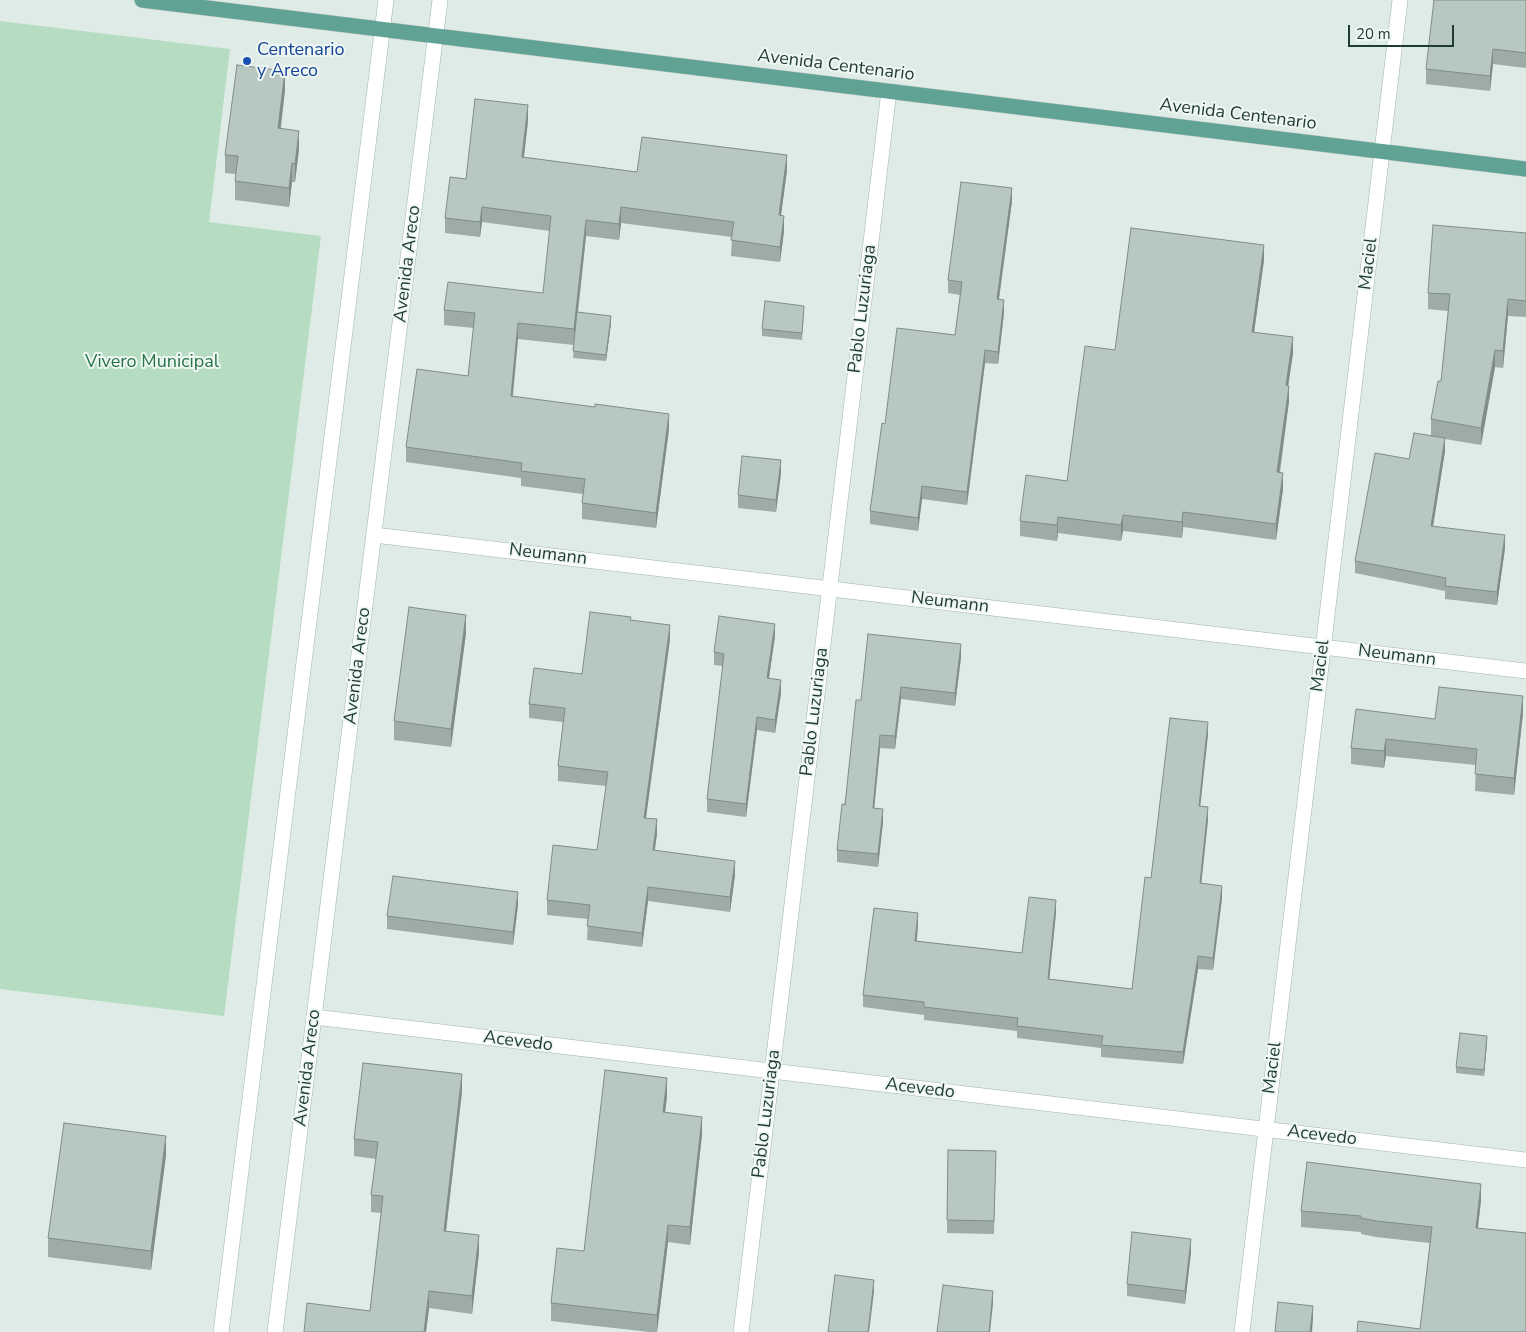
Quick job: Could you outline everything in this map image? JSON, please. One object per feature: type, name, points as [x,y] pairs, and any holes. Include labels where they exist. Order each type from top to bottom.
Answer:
[{"type":"main road","name":"Avenida Centenario","points":[[142,0],[1526,169]]},
{"type":"street","points":[[221,1332],[386,0]]},
{"type":"street","name":"Avenida Areco","points":[[275,1332],[440,0]]},
{"type":"street","name":"Maciel","points":[[1242,1332],[1400,0]]},
{"type":"street","name":"Pablo Luzuriaga","points":[[741,1332],[889,91]]},
{"type":"street","name":"Neumann","points":[[374,535],[1526,671]]},
{"type":"street","name":"Acevedo","points":[[314,1018],[1526,1160]]},
{"type":"green space","name":"Vivero Municipal","points":[[0,21],[230,49],[209,222],[321,236],[224,1016],[0,989]]},
{"type":"building","points":[[1434,0],[1526,0],[1526,53],[1493,49],[1490,76],[1426,69]]},
{"type":"building","points":[[237,65],[285,71],[278,128],[299,131],[295,164],[292,163],[289,188],[235,181],[238,156],[225,155]]},
{"type":"building","points":[[475,99],[528,105],[522,157],[637,172],[642,137],[787,155],[779,215],[784,216],[780,247],[731,240],[734,222],[621,207],[619,224],[586,220],[574,329],[518,323],[511,396],[595,407],[595,404],[669,414],[656,513],[582,503],[585,479],[521,471],[522,463],[406,447],[417,369],[468,376],[475,313],[444,310],[448,282],[543,293],[551,216],[482,207],[480,222],[445,218],[450,177],[466,179]]},
{"type":"building","points":[[961,182],[1012,188],[997,299],[1004,300],[998,352],[985,350],[967,492],[922,486],[918,518],[870,511],[882,423],[885,424],[897,328],[955,335],[962,282],[948,280]]},
{"type":"building","points":[[1433,225],[1526,233],[1526,301],[1508,299],[1503,351],[1495,350],[1481,428],[1431,419],[1438,381],[1441,381],[1450,294],[1428,293]]},
{"type":"building","points":[[1131,228],[1264,245],[1252,332],[1293,337],[1286,385],[1289,386],[1277,472],[1283,473],[1276,524],[1183,512],[1182,522],[1123,515],[1121,525],[1058,517],[1057,525],[1020,521],[1026,475],[1067,481],[1085,346],[1115,350]]},
{"type":"building","points":[[765,301],[804,306],[802,333],[762,329]]},
{"type":"building","points":[[577,312],[611,316],[606,355],[573,351]]},
{"type":"building","points":[[1414,433],[1445,438],[1431,526],[1505,535],[1497,592],[1445,586],[1446,578],[1355,561],[1375,453],[1409,459]]},
{"type":"building","points":[[742,456],[781,460],[776,500],[738,495]]},
{"type":"building","points":[[409,607],[466,615],[451,729],[394,721]]},
{"type":"building","points":[[590,612],[631,617],[630,620],[670,625],[644,818],[657,819],[653,850],[735,861],[730,897],[648,887],[642,933],[587,926],[590,905],[547,900],[553,845],[597,850],[608,772],[558,766],[565,708],[529,704],[534,668],[582,674]]},
{"type":"building","points":[[719,616],[775,624],[767,678],[781,680],[775,720],[757,717],[746,804],[707,799],[724,654],[714,652]]},
{"type":"building","points":[[868,634],[961,644],[955,693],[901,687],[895,736],[880,735],[873,808],[883,809],[878,854],[837,850],[842,804],[845,805],[856,700],[861,700]]},
{"type":"building","points":[[1439,687],[1523,696],[1514,778],[1475,774],[1477,749],[1386,739],[1384,751],[1351,748],[1356,709],[1435,719]]},
{"type":"building","points":[[1170,718],[1208,722],[1199,806],[1208,807],[1200,883],[1222,886],[1213,958],[1198,956],[1183,1052],[1101,1045],[1103,1036],[1017,1026],[1018,1018],[924,1007],[924,1002],[863,995],[874,908],[918,913],[915,941],[1022,953],[1029,897],[1056,900],[1048,979],[1132,989],[1145,877],[1151,878]]},
{"type":"building","points":[[393,876],[518,892],[513,932],[387,916]]},
{"type":"building","points":[[1460,1033],[1487,1036],[1484,1070],[1456,1067]]},
{"type":"building","points":[[363,1063],[462,1074],[444,1231],[479,1235],[472,1296],[429,1291],[424,1332],[304,1332],[307,1303],[370,1311],[383,1196],[371,1195],[378,1142],[354,1139]]},
{"type":"building","points":[[605,1070],[667,1078],[663,1112],[702,1117],[690,1227],[668,1225],[657,1315],[551,1303],[557,1248],[584,1251]]},
{"type":"building","points":[[64,1123],[166,1136],[151,1251],[48,1238]]},
{"type":"building","points":[[948,1150],[996,1151],[994,1221],[947,1220]]},
{"type":"building","points":[[1307,1162],[1481,1184],[1476,1228],[1526,1233],[1526,1332],[1357,1332],[1358,1321],[1420,1329],[1432,1227],[1376,1221],[1361,1218],[1361,1216],[1301,1211]]},
{"type":"building","points":[[1132,1232],[1191,1239],[1185,1291],[1127,1284]]},
{"type":"building","points":[[835,1275],[874,1280],[868,1332],[828,1332]]},
{"type":"building","points":[[943,1285],[993,1291],[989,1332],[937,1332]]},
{"type":"building","points":[[1278,1302],[1313,1306],[1310,1332],[1275,1332]]},
{"type":"place","name":"Centenario y Areco","points":[[247,61]]}]
